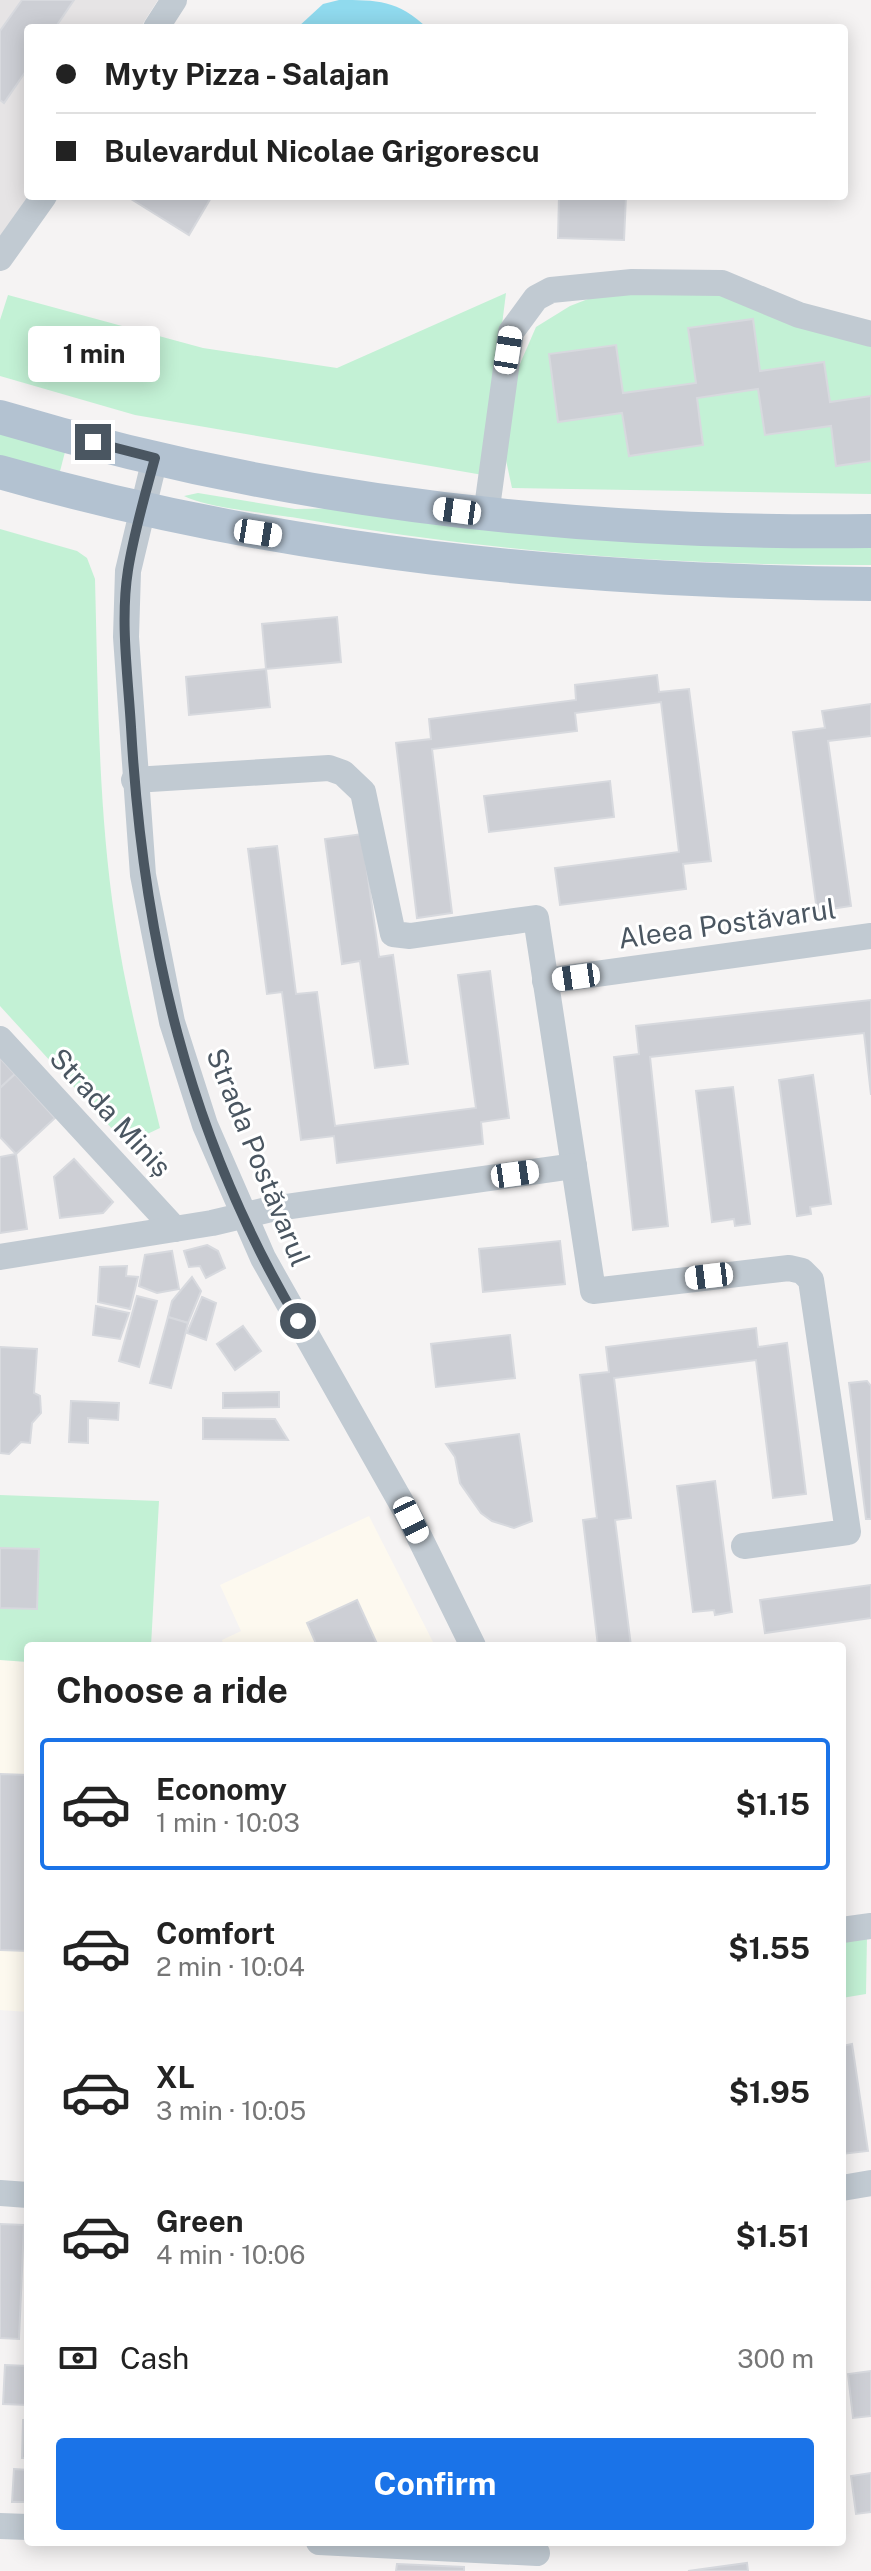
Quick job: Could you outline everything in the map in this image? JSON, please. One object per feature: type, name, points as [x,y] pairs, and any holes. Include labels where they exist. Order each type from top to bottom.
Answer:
[{"type":"main road","points":[[0,417],[155,458],[343,495],[486,515],[678,531],[871,531]]},
{"type":"main road","points":[[0,472],[141,510],[335,545],[500,566],[674,581],[871,584]]},
{"type":"street","points":[[159,24],[174,0]]},
{"type":"street","points":[[0,258],[41,200]]},
{"type":"street","points":[[486,515],[511,332],[536,298],[551,290],[660,282],[735,286],[799,315],[871,334]]},
{"type":"street","name":"Strada Postăvarul","points":[[155,458],[141,510],[126,596],[134,780],[148,906],[172,1022],[205,1125],[243,1216],[282,1294],[411,1520],[471,1642]]},
{"type":"street","points":[[134,780],[329,768],[343,773],[363,792],[393,934],[410,936],[536,918],[593,1291],[789,1268],[802,1271],[811,1280],[848,1532],[744,1546]]},
{"type":"street","name":"Aleea Postăvarul","points":[[545,981],[871,936]]},
{"type":"street","name":"Strada Miniș","points":[[0,1039],[175,1229]]},
{"type":"street","points":[[0,1257],[243,1216],[574,1166]]},
{"type":"street","points":[[846,1929],[871,1926]]},
{"type":"street","points":[[846,2187],[871,2183]]},
{"type":"street","points":[[0,2193],[24,2195]]},
{"type":"street","points":[[0,2526],[24,2527]]},
{"type":"street","points":[[386,2546],[537,2555]]},
{"type":"shaded area","points":[[0,0],[158,0],[143,24],[24,24],[26,200],[0,240]]},
{"type":"shaded area","points":[[369,1516],[433,1642],[223,1642],[241,1631],[220,1585]]},
{"type":"shaded area","points":[[0,1660],[24,1662],[24,2012],[0,2010]]},
{"type":"green space","points":[[632,282],[702,282],[871,334],[871,494],[512,488],[504,451],[516,373],[536,327],[570,306]]},
{"type":"green space","points":[[506,293],[483,475],[135,415],[0,376],[0,320],[8,295],[203,348],[337,368]]},
{"type":"green space","points":[[0,433],[65,452],[59,475],[0,459]]},
{"type":"green space","points":[[198,493],[295,509],[357,508],[871,541],[871,565],[655,560],[511,548],[238,510],[184,496]]},
{"type":"green space","points":[[0,529],[77,551],[87,558],[95,579],[100,750],[109,878],[124,972],[160,1128],[126,1144],[0,1006]]},
{"type":"green space","points":[[0,1495],[159,1501],[151,1642],[24,1642],[24,1662],[0,1660]]},
{"type":"green space","points":[[867,1935],[866,1994],[846,1997],[846,1938]]},
{"type":"water","points":[[339,0],[365,0],[386,4],[406,12],[422,24],[301,24],[323,4]]},
{"type":"building","points":[[22,0],[74,0],[58,24],[24,24],[24,74],[4,103],[0,100],[0,31]]},
{"type":"building","points":[[133,200],[210,200],[189,235]]},
{"type":"building","points":[[559,200],[626,200],[624,240],[558,238]]},
{"type":"building","points":[[753,319],[760,371],[824,362],[830,402],[871,396],[871,461],[836,466],[831,426],[765,435],[758,389],[697,398],[703,445],[629,456],[622,413],[558,422],[549,354],[616,345],[623,393],[696,383],[688,328]]},
{"type":"building","points":[[337,617],[341,662],[266,669],[262,624]]},
{"type":"building","points":[[266,669],[270,707],[189,715],[186,677]]},
{"type":"building","points":[[657,675],[659,692],[689,689],[711,861],[683,864],[686,889],[560,905],[555,868],[679,852],[661,702],[575,713],[577,731],[432,749],[452,913],[417,918],[396,743],[431,739],[429,719],[576,700],[575,685]]},
{"type":"building","points":[[871,704],[871,736],[828,741],[851,906],[817,911],[793,732],[825,728],[822,711]]},
{"type":"building","points":[[610,781],[614,817],[489,832],[484,796]]},
{"type":"building","points":[[362,834],[379,957],[393,955],[408,1064],[375,1068],[360,961],[342,964],[325,839]]},
{"type":"building","points":[[277,846],[296,994],[317,992],[335,1126],[476,1108],[458,975],[490,971],[509,1118],[481,1122],[483,1144],[337,1163],[334,1136],[301,1140],[282,992],[267,994],[248,849]]},
{"type":"building","points":[[871,1000],[871,1095],[864,1033],[650,1057],[668,1226],[633,1230],[614,1057],[639,1054],[636,1026]]},
{"type":"building","points":[[0,1058],[15,1074],[0,1088]]},
{"type":"building","points":[[15,1074],[55,1118],[16,1154],[0,1137],[0,1088]]},
{"type":"building","points":[[813,1075],[831,1204],[810,1207],[811,1214],[797,1216],[779,1080]]},
{"type":"building","points":[[733,1087],[750,1224],[735,1226],[734,1219],[712,1222],[696,1091]]},
{"type":"building","points":[[16,1154],[27,1229],[0,1233],[0,1157]]},
{"type":"building","points":[[74,1159],[113,1202],[103,1213],[60,1218],[54,1177]]},
{"type":"building","points":[[560,1241],[565,1284],[483,1292],[479,1249]]},
{"type":"building","points":[[207,1245],[218,1251],[225,1268],[206,1278],[200,1266],[189,1267],[184,1251]]},
{"type":"building","points":[[172,1251],[179,1289],[157,1293],[139,1286],[145,1255]]},
{"type":"building","points":[[127,1266],[126,1276],[138,1277],[130,1309],[98,1302],[100,1267]]},
{"type":"building","points":[[192,1277],[201,1291],[188,1323],[168,1317],[172,1301]]},
{"type":"building","points":[[137,1296],[157,1301],[139,1367],[119,1361]]},
{"type":"building","points":[[202,1297],[216,1303],[206,1340],[187,1333]]},
{"type":"building","points":[[96,1306],[129,1313],[120,1339],[93,1335]]},
{"type":"building","points":[[168,1317],[188,1323],[171,1388],[150,1383]]},
{"type":"building","points":[[243,1326],[261,1351],[235,1370],[217,1344]]},
{"type":"building","points":[[756,1328],[758,1347],[787,1343],[806,1494],[773,1498],[756,1360],[614,1378],[631,1518],[615,1520],[630,1642],[598,1642],[583,1520],[597,1518],[580,1375],[609,1372],[606,1347]]},
{"type":"building","points":[[510,1335],[515,1378],[436,1387],[431,1344]]},
{"type":"building","points":[[0,1347],[37,1349],[34,1393],[40,1396],[41,1413],[32,1423],[30,1443],[21,1442],[9,1454],[0,1453]]},
{"type":"building","points":[[867,1381],[871,1386],[871,1519],[866,1519],[849,1383]]},
{"type":"building","points":[[279,1392],[279,1407],[223,1408],[223,1393]]},
{"type":"building","points":[[71,1401],[119,1403],[118,1420],[88,1418],[88,1443],[69,1442]]},
{"type":"building","points":[[203,1418],[275,1419],[288,1440],[203,1439]]},
{"type":"building","points":[[519,1434],[532,1521],[514,1528],[492,1521],[481,1513],[460,1483],[455,1457],[446,1444]]},
{"type":"building","points":[[715,1481],[732,1612],[715,1615],[714,1610],[693,1612],[677,1486]]},
{"type":"building","points":[[0,1548],[39,1549],[37,1609],[0,1608]]},
{"type":"building","points":[[871,1585],[871,1618],[765,1633],[760,1600]]},
{"type":"building","points":[[357,1600],[376,1642],[315,1642],[307,1623]]},
{"type":"building","points":[[0,1774],[24,1775],[24,1951],[0,1950]]},
{"type":"building","points":[[852,2044],[868,2151],[846,2154],[846,2045]]},
{"type":"building","points":[[0,2224],[24,2225],[19,2339],[0,2338]]},
{"type":"building","points":[[5,2365],[24,2366],[24,2405],[3,2404]]},
{"type":"building","points":[[871,2371],[871,2416],[853,2418],[848,2374]]},
{"type":"building","points":[[23,2420],[24,2420],[24,2458]]},
{"type":"building","points":[[14,2469],[24,2470],[24,2502],[12,2502]]},
{"type":"building","points":[[871,2473],[871,2512],[856,2514],[851,2476]]},
{"type":"building","points":[[747,2563],[748,2571],[688,2571]]},
{"type":"building","points":[[397,2564],[464,2567],[464,2571],[396,2571]]},
{"type":"route","points":[[93,442],[155,458],[132,548],[126,596],[134,780],[143,875],[172,1022],[205,1125],[243,1216],[298,1321]]}]
